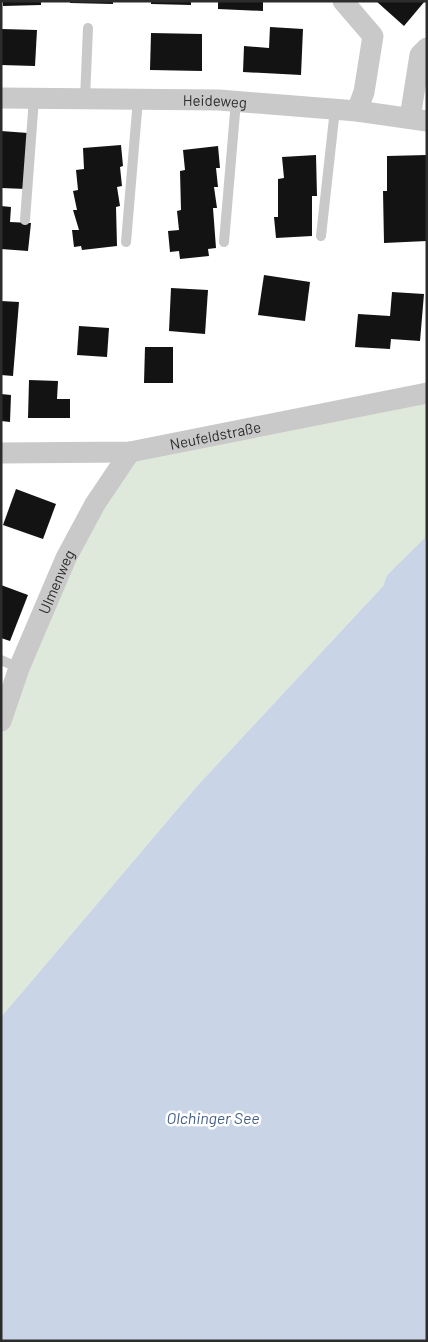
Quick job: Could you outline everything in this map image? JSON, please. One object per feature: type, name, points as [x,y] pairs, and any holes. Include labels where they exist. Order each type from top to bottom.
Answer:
[{"type":"street","points":[[343,1],[372,36],[364,92],[357,111]]},
{"type":"street","points":[[418,120],[420,55],[427,48]]},
{"type":"street","name":"Heideweg","points":[[1,98],[236,101],[357,111],[418,120]]},
{"type":"street","name":"Neufeldstraße","points":[[1,453],[130,452],[427,393]]},
{"type":"street","name":"Ulmenweg","points":[[1,721],[10,664],[95,504],[130,452]]},
{"type":"lane","points":[[86,99],[88,28]]},
{"type":"lane","points":[[25,220],[34,98]]},
{"type":"lane","points":[[126,242],[138,99]]},
{"type":"lane","points":[[224,242],[236,101]]},
{"type":"lane","points":[[321,236],[335,109]]},
{"type":"green space","points":[[427,393],[427,538],[387,575],[383,586],[197,786],[1,1017],[1,721],[19,668],[130,452]]},
{"type":"water","name":"Olchinger See","points":[[425,538],[427,1341],[1,1341],[1,1017],[197,786],[383,586],[387,575]]},
{"type":"building","points":[[3,1],[41,1],[41,5],[3,6]]},
{"type":"building","points":[[70,1],[113,1],[113,4],[70,3]]},
{"type":"building","points":[[151,1],[191,1],[191,5],[151,4]]},
{"type":"building","points":[[218,1],[263,1],[263,11],[218,9]]},
{"type":"building","points":[[376,1],[425,1],[404,26]]},
{"type":"building","points":[[270,27],[303,29],[301,75],[243,72],[244,46],[269,48]]},
{"type":"building","points":[[2,29],[37,30],[35,66],[1,65]]},
{"type":"building","points":[[151,33],[202,34],[202,71],[150,70]]},
{"type":"building","points":[[1,131],[28,133],[26,189],[1,188]]},
{"type":"building","points":[[121,145],[123,166],[120,167],[122,186],[117,187],[120,206],[116,207],[117,246],[82,250],[81,246],[74,247],[72,230],[79,230],[73,210],[77,210],[73,191],[78,190],[76,170],[84,169],[83,148]]},
{"type":"building","points":[[218,146],[220,168],[216,168],[218,187],[214,187],[217,208],[213,208],[216,248],[208,249],[209,256],[180,259],[179,251],[170,252],[168,231],[179,230],[177,211],[181,210],[180,171],[185,170],[183,150]]},
{"type":"building","points":[[316,155],[317,196],[312,196],[312,236],[276,238],[274,217],[278,217],[278,179],[284,178],[282,157]]},
{"type":"building","points":[[427,155],[427,241],[384,243],[383,191],[387,191],[387,156]]},
{"type":"building","points":[[1,206],[11,207],[10,222],[31,223],[28,251],[1,249]]},
{"type":"building","points":[[264,275],[310,282],[305,321],[258,315]]},
{"type":"building","points":[[171,288],[208,290],[205,334],[169,331]]},
{"type":"building","points":[[392,292],[424,294],[420,341],[391,339],[390,349],[355,347],[358,314],[390,316]]},
{"type":"building","points":[[1,301],[19,302],[13,376],[1,375]]},
{"type":"building","points":[[79,326],[109,328],[107,357],[77,355]]},
{"type":"building","points":[[145,347],[173,347],[173,383],[144,383]]},
{"type":"building","points":[[29,380],[58,381],[57,399],[70,399],[70,418],[28,418]]},
{"type":"building","points":[[1,394],[11,395],[10,422],[1,421]]},
{"type":"building","points":[[16,489],[56,504],[43,539],[3,525]]},
{"type":"building","points":[[1,585],[28,595],[10,641],[1,638]]}]
